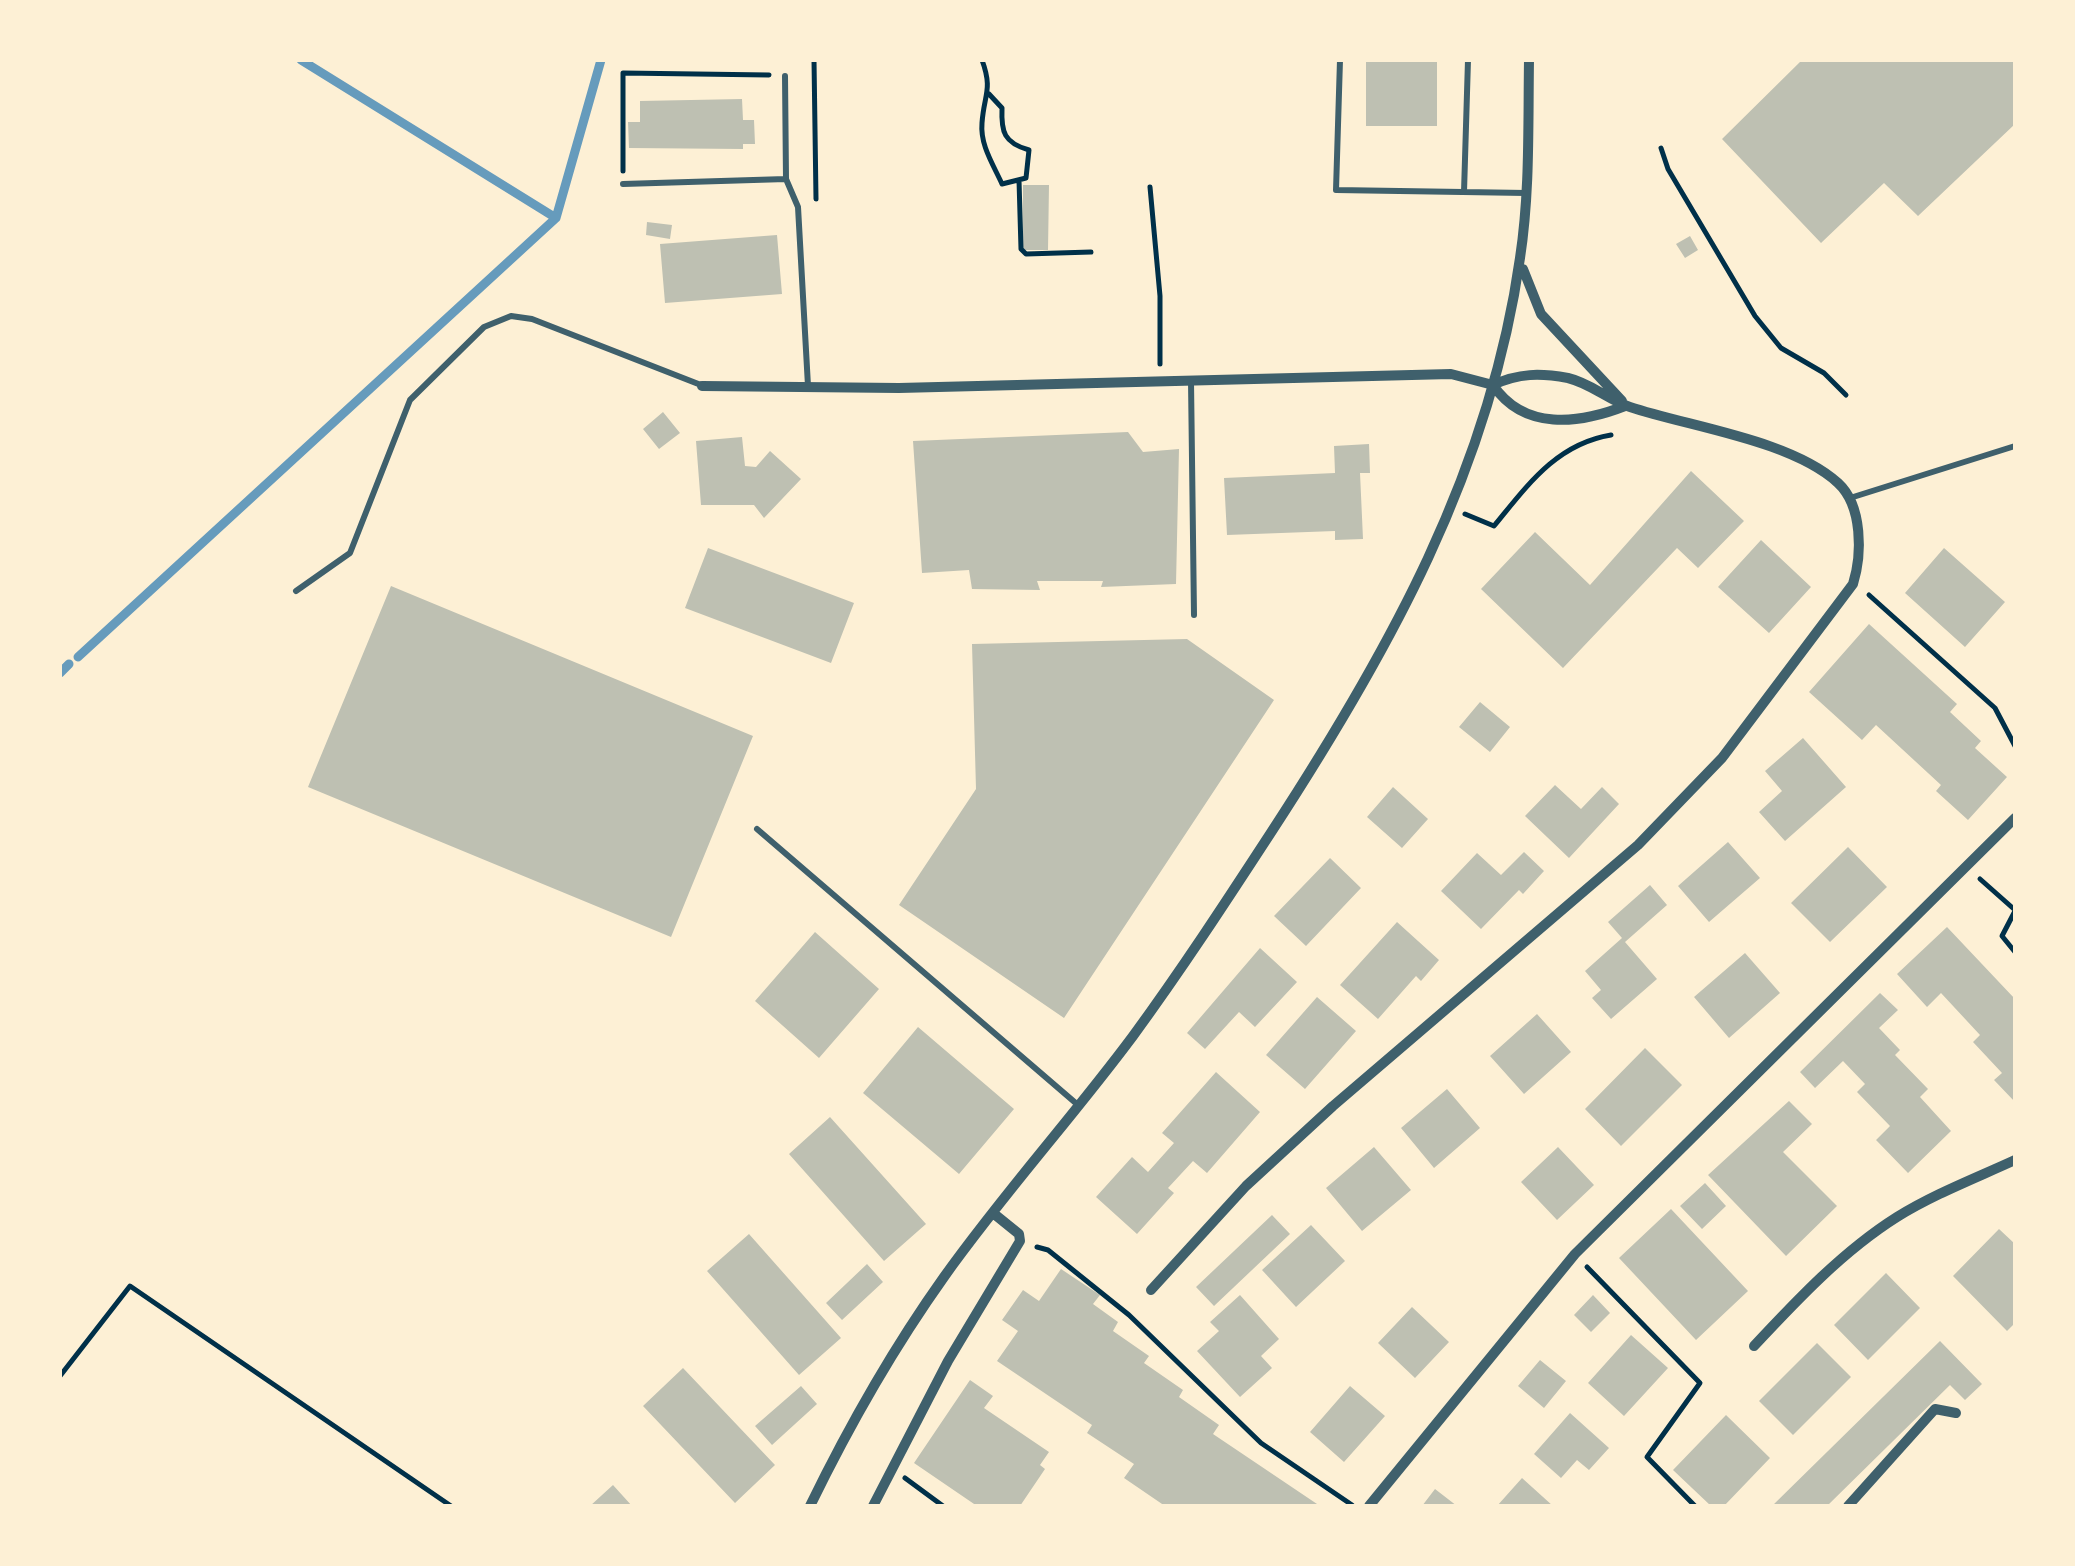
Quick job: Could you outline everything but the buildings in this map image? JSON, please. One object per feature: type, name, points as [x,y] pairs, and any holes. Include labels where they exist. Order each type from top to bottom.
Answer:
[{"type":"street","points":[[810,1506],[892,1355],[992,1213],[1192,952],[1329,743],[1385,647],[1454,509],[1494,385],[1520,257],[1526,192],[1529,60]]},
{"type":"street","points":[[1520,257],[1525,284],[1541,314],[1626,406]]},
{"type":"street","points":[[702,386],[1160,382],[1451,374],[1494,385],[1529,373],[1572,379],[1626,406],[1800,460],[1841,485],[1849,499],[1860,562],[1853,584],[1722,758],[1638,846],[1246,1186],[1151,1290]]},
{"type":"street","points":[[1494,385],[1505,402],[1526,416],[1558,420],[1601,415],[1626,406]]},
{"type":"street","points":[[1369,1506],[1575,1254],[2015,818]]},
{"type":"street","points":[[1754,1346],[1802,1295],[1875,1231],[1917,1206],[2015,1160]]},
{"type":"street","points":[[873,1506],[940,1376],[1020,1242],[1019,1234],[992,1213]]},
{"type":"street","points":[[1848,1506],[1935,1409],[1956,1413]]},
{"type":"lane","points":[[1340,60],[1336,190],[1526,192]]},
{"type":"lane","points":[[1464,192],[1468,60]]},
{"type":"lane","points":[[785,76],[786,178],[798,206],[808,387]]},
{"type":"lane","points":[[623,184],[786,178]]},
{"type":"lane","points":[[296,591],[350,553],[410,400],[484,327],[511,316],[532,319],[702,386]]},
{"type":"lane","points":[[1191,381],[1194,615]]},
{"type":"lane","points":[[1849,499],[2015,446]]},
{"type":"lane","points":[[758,828],[1078,1105]]},
{"type":"path","points":[[655,73],[657,60]]},
{"type":"path","points":[[982,60],[989,94],[982,122],[984,146],[1002,184],[1026,178],[1029,150],[1006,138],[1001,130],[1002,108],[989,94]]},
{"type":"path","points":[[623,184],[623,73],[785,76]]},
{"type":"path","points":[[1661,148],[1668,169],[1754,316],[1781,348],[1824,372],[1846,395]]},
{"type":"path","points":[[1019,180],[1020,249],[1026,254],[1091,252]]},
{"type":"path","points":[[1150,187],[1160,296],[1160,382]]},
{"type":"path","points":[[1454,509],[1494,526],[1552,461],[1578,444],[1611,435]]},
{"type":"path","points":[[1879,601],[1995,708],[2015,746]]},
{"type":"path","points":[[1983,881],[2015,911],[2002,936],[2015,952]]},
{"type":"path","points":[[1048,1250],[1129,1315],[1262,1443],[1348,1502]]},
{"type":"path","points":[[1586,1266],[1700,1382],[1647,1457],[1695,1506]]},
{"type":"path","points":[[60,1376],[130,1286],[451,1506]]},
{"type":"path","points":[[903,1477],[943,1506]]},
{"type":"waterway","points":[[301,60],[556,218]]},
{"type":"waterway","points":[[78,657],[556,218],[601,60]]},
{"type":"waterway","points":[[60,673],[69,664]]}]
